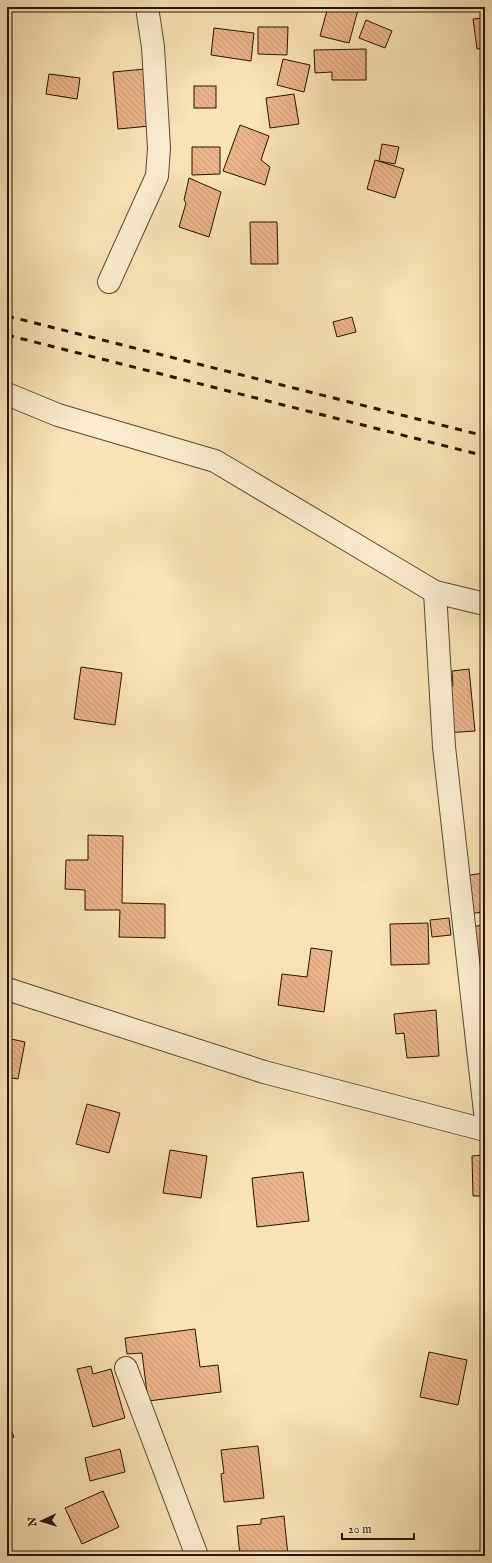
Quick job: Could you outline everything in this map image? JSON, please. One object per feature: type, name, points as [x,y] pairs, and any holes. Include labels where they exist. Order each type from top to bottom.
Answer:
[{"type":"street","points":[[110,282],[157,176],[159,148],[153,47],[147,7]]},
{"type":"street","points":[[7,394],[58,415],[215,461],[435,592],[485,604]]},
{"type":"street","points":[[435,592],[444,747],[485,1112]]},
{"type":"street","points":[[7,989],[264,1072],[485,1130]]},
{"type":"street","points":[[126,1368],[197,1556]]},
{"type":"building","points":[[97,7],[118,7],[99,12]]},
{"type":"building","points":[[328,7],[348,7],[358,10],[349,43],[320,36]]},
{"type":"building","points":[[485,18],[485,48],[477,49],[473,19]]},
{"type":"building","points":[[366,20],[392,31],[385,48],[359,38]]},
{"type":"building","points":[[258,27],[288,27],[287,55],[258,54]]},
{"type":"building","points":[[214,28],[254,33],[251,61],[211,55]]},
{"type":"building","points":[[366,49],[366,80],[332,80],[332,72],[315,73],[314,50]]},
{"type":"building","points":[[283,59],[310,65],[304,92],[277,85]]},
{"type":"building","points":[[145,69],[150,126],[118,129],[113,72]]},
{"type":"building","points":[[49,74],[80,78],[77,99],[46,94]]},
{"type":"building","points":[[194,86],[216,86],[216,108],[194,108]]},
{"type":"building","points":[[294,94],[299,124],[270,128],[266,98]]},
{"type":"building","points":[[240,125],[269,136],[261,160],[270,167],[265,185],[223,171]]},
{"type":"building","points":[[382,144],[399,147],[395,164],[379,161]]},
{"type":"building","points":[[192,147],[220,147],[220,174],[192,175]]},
{"type":"building","points":[[375,160],[404,169],[395,198],[367,189]]},
{"type":"building","points":[[189,178],[221,192],[209,237],[179,227],[186,203],[184,200]]},
{"type":"building","points":[[250,222],[277,222],[278,264],[251,264]]},
{"type":"building","points":[[352,317],[356,332],[337,337],[333,322]]},
{"type":"building","points":[[81,667],[122,673],[115,725],[74,719]]},
{"type":"building","points":[[469,669],[475,731],[445,733],[441,688],[453,686],[452,671]]},
{"type":"building","points":[[88,835],[123,836],[122,903],[165,904],[165,938],[119,937],[120,910],[85,910],[85,890],[65,889],[66,860],[88,860]]},
{"type":"building","points":[[485,873],[485,912],[466,914],[462,876]]},
{"type":"building","points":[[449,918],[451,935],[432,937],[430,920]]},
{"type":"building","points":[[428,923],[429,964],[391,965],[390,924]]},
{"type":"building","points":[[485,925],[485,977],[475,978],[469,927]]},
{"type":"building","points":[[311,948],[332,951],[324,1012],[278,1005],[282,974],[307,977]]},
{"type":"building","points":[[436,1010],[439,1056],[407,1058],[404,1033],[396,1034],[394,1014]]},
{"type":"building","points":[[7,1038],[25,1042],[18,1079],[7,1077]]},
{"type":"building","points":[[87,1104],[120,1113],[109,1153],[76,1144]]},
{"type":"building","points":[[170,1150],[207,1156],[201,1198],[163,1193]]},
{"type":"building","points":[[485,1155],[485,1196],[473,1196],[472,1156]]},
{"type":"building","points":[[303,1172],[309,1221],[257,1227],[252,1178]]},
{"type":"building","points":[[195,1329],[200,1367],[218,1365],[221,1392],[148,1401],[142,1353],[127,1354],[125,1338]]},
{"type":"building","points":[[429,1352],[467,1360],[458,1405],[420,1397]]},
{"type":"building","points":[[91,1366],[93,1374],[111,1369],[125,1418],[93,1427],[77,1369]]},
{"type":"building","points":[[7,1420],[14,1437],[7,1440]]},
{"type":"building","points":[[258,1446],[264,1498],[224,1502],[221,1474],[224,1473],[221,1450]]},
{"type":"building","points":[[120,1449],[125,1472],[90,1481],[85,1458]]},
{"type":"building","points":[[103,1491],[119,1527],[82,1544],[65,1508]]},
{"type":"building","points":[[284,1516],[288,1556],[240,1556],[237,1526],[261,1524],[261,1519]]},
{"type":"railway","points":[[7,316],[485,436]]},
{"type":"railway","points":[[7,335],[485,456]]}]
